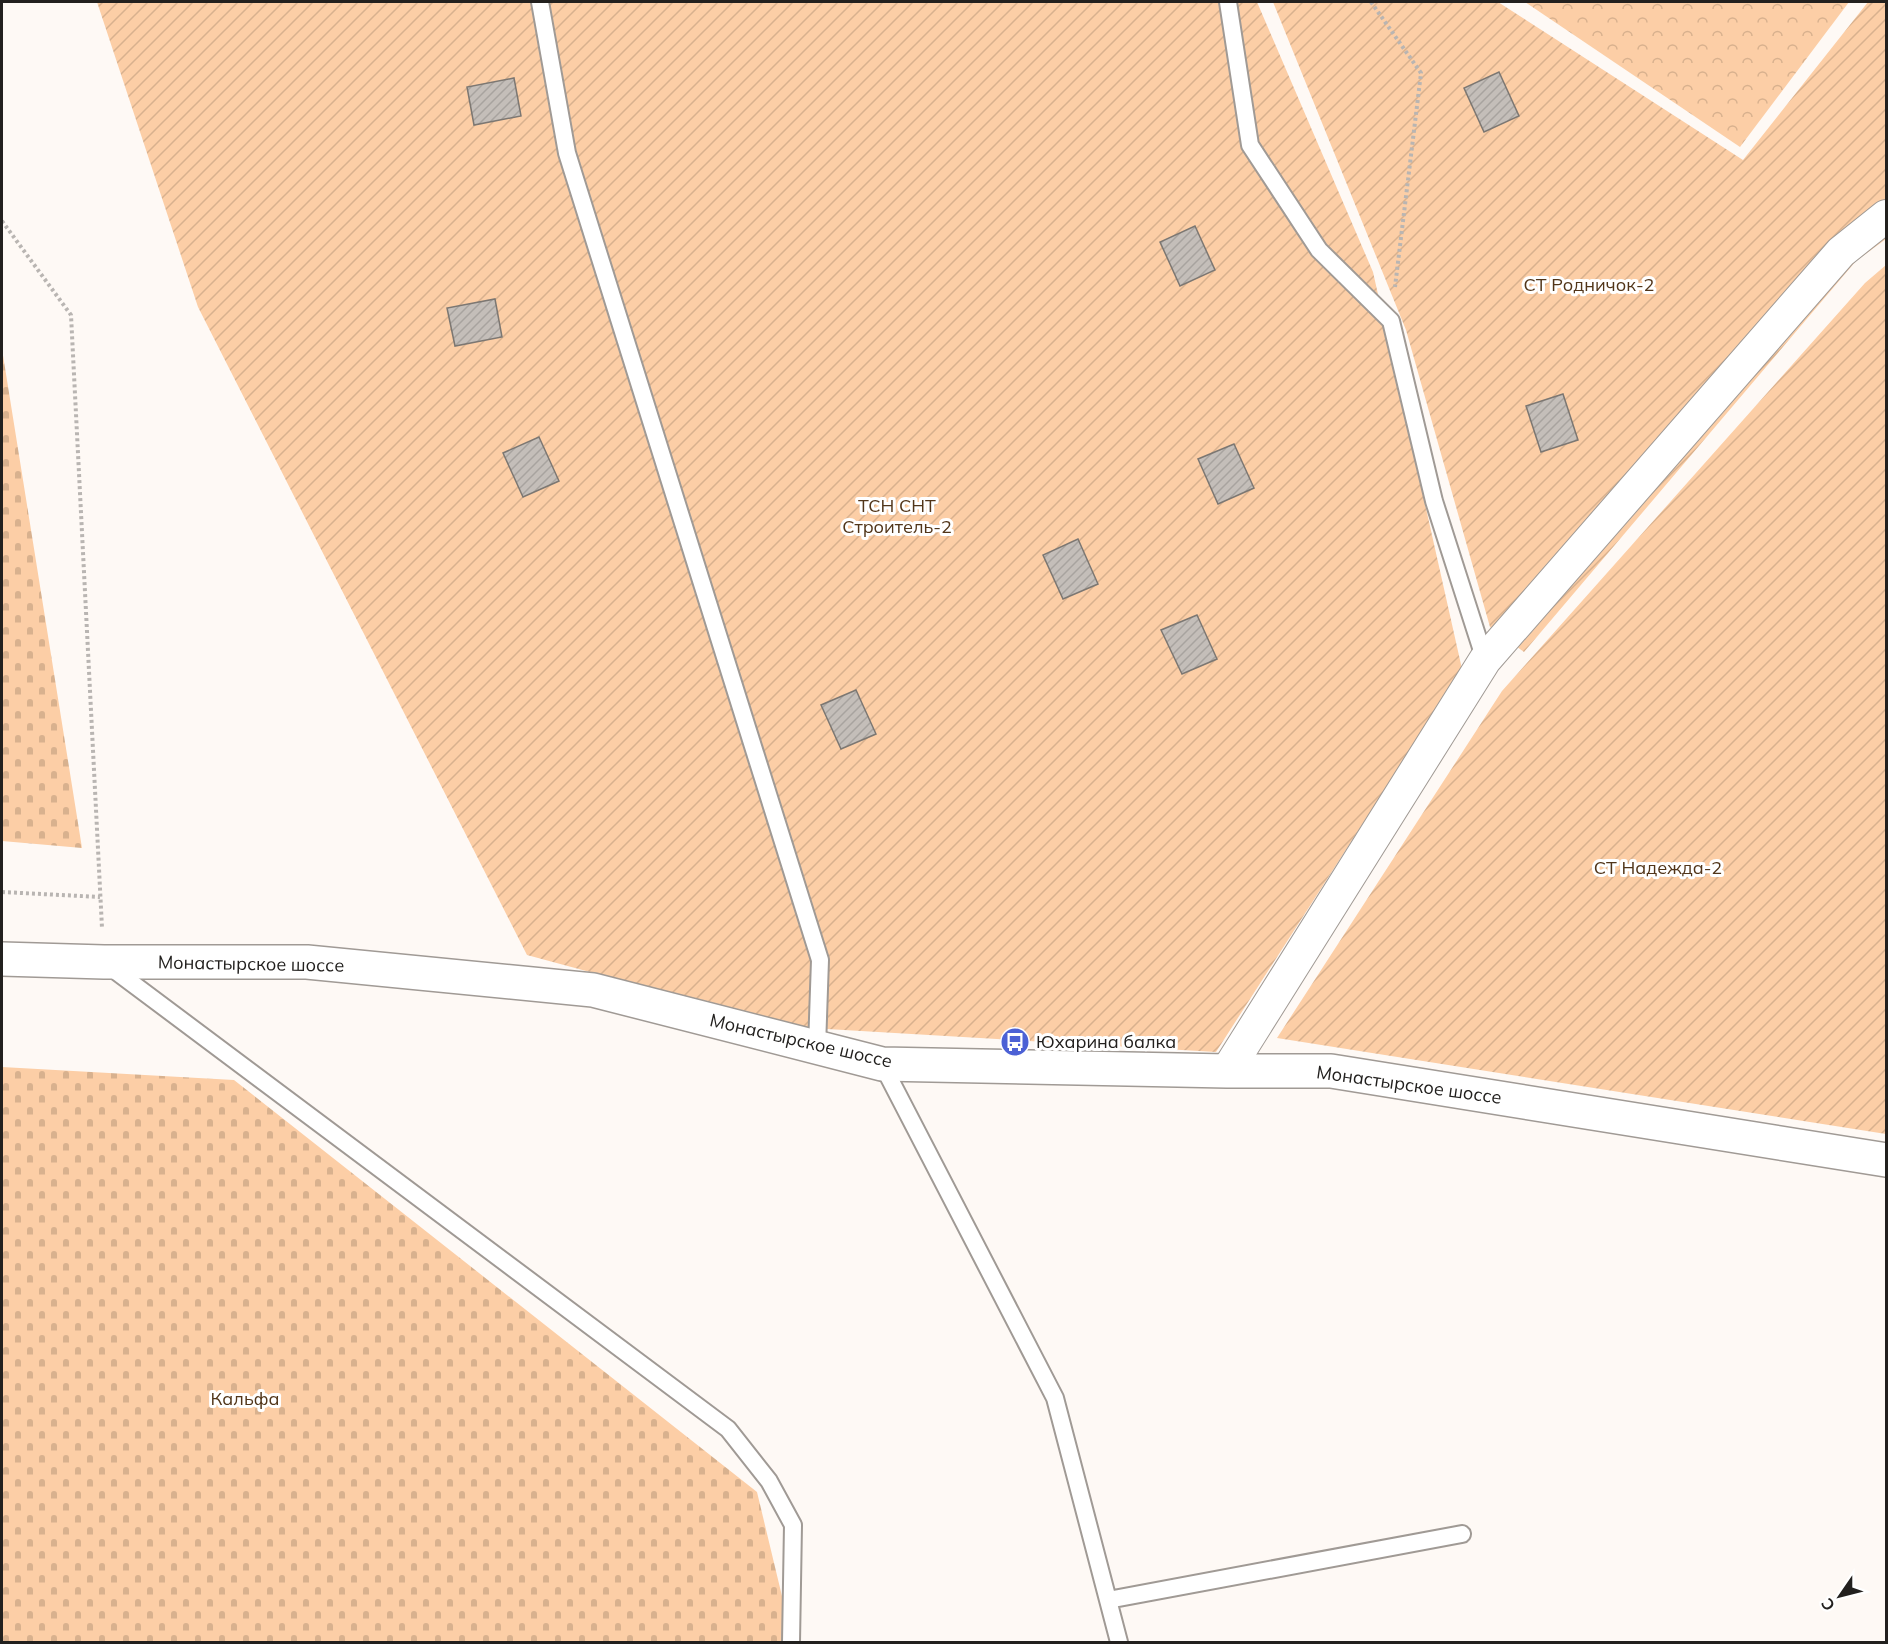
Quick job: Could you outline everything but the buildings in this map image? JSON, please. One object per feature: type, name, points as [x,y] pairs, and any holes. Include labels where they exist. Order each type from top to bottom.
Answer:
[{"type":"main road","name":"Монастырское шоссе","points":[[2,959],[104,962],[307,962],[593,990],[882,1064],[1331,1071],[1887,1160]]},
{"type":"street","points":[[1227,1071],[1485,660],[1841,252],[1887,216]]},
{"type":"lane","points":[[540,2],[567,153],[820,960],[817,1047]]},
{"type":"lane","points":[[1228,2],[1250,145],[1319,250],[1391,321],[1434,501],[1485,660]]},
{"type":"lane","points":[[104,962],[728,1429],[769,1481],[793,1525],[791,1642]]},
{"type":"lane","points":[[882,1064],[1055,1398],[1119,1642]]},
{"type":"lane","points":[[1108,1600],[1462,1534]]},
{"type":"path","points":[[1371,2],[1421,73],[1391,321]]},
{"type":"path","points":[[2,221],[71,315],[104,962]]},
{"type":"path","points":[[2,892],[100,897]]},
{"type":"green space","name":"ТСН СНТ Строитель-2","points":[[97,2],[1257,2],[1373,272],[1462,669],[1216,1052],[793,1027],[527,955],[198,307]]},
{"type":"green space","name":"СТ Родничок-2","points":[[1273,2],[1498,2],[1743,160],[1868,2],[1886,2],[1886,239],[1856,261],[1524,652],[1490,627],[1406,330]]},
{"type":"green space","points":[[1525,2],[1849,2],[1740,147]]},
{"type":"green space","name":"СТ Надежда-2","points":[[1886,265],[1886,1134],[1277,1038],[1502,691],[1865,283]]},
{"type":"green space","points":[[2,349],[82,848],[2,841]]},
{"type":"green space","name":"Кальфа","points":[[2,1067],[234,1080],[757,1492],[793,1642],[2,1642]]},
{"type":"place","name":"Юхарина балка","points":[[1015,1042]]}]
